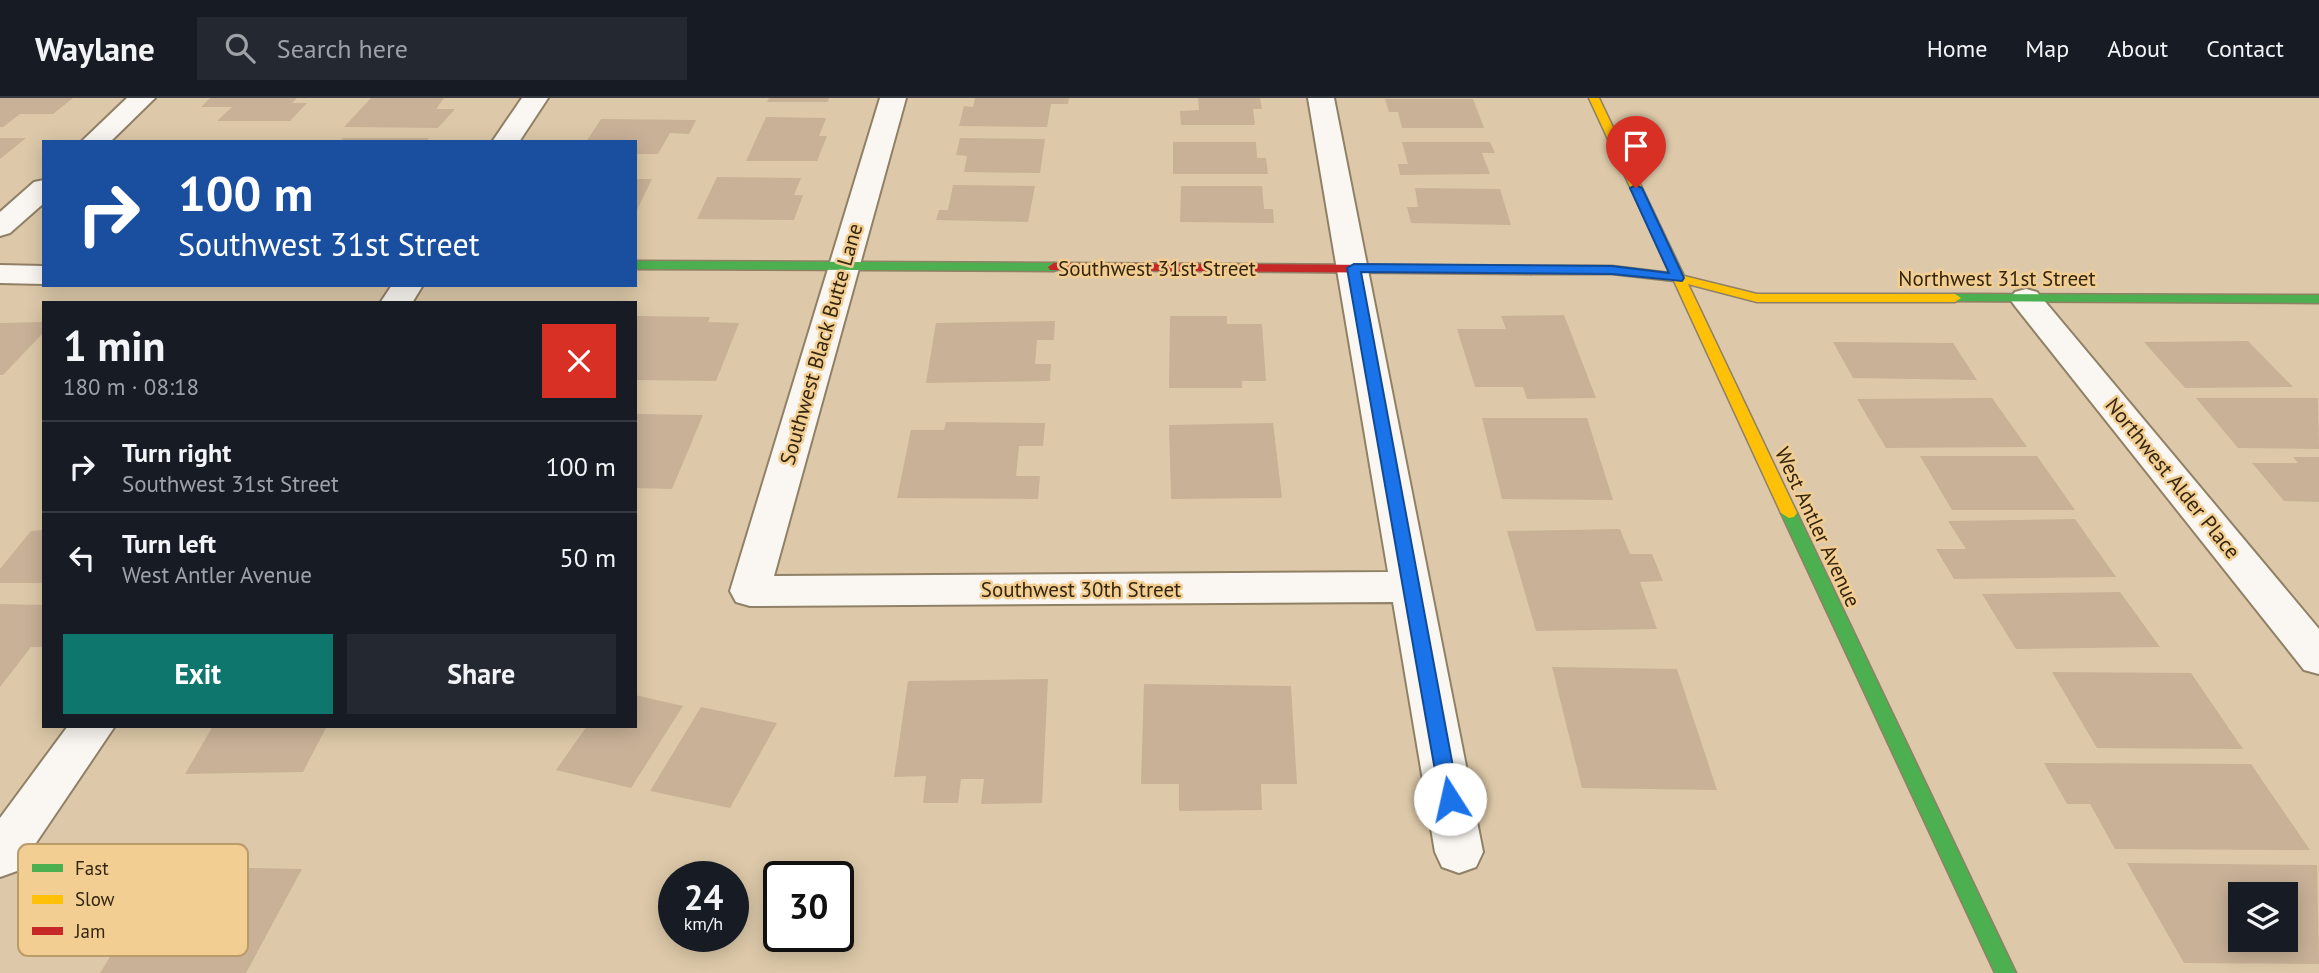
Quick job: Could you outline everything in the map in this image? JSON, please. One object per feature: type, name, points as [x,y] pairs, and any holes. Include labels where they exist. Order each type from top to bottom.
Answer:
[{"type":"street","points":[[96,140],[142,98]]},
{"type":"street","points":[[506,140],[535,98]]},
{"type":"street","name":"Southwest Black Butte Lane","points":[[750,591],[893,98]]},
{"type":"street","points":[[1321,98],[1459,852]]},
{"type":"street","name":"West Antler Avenue","points":[[1594,98],[2006,973]]},
{"type":"street","points":[[0,227],[42,190]]},
{"type":"street","name":"Southwest 31st Street","points":[[637,265],[1612,270],[1678,278]]},
{"type":"street","points":[[0,274],[42,275]]},
{"type":"street","name":"Northwest 31st Street","points":[[1678,278],[1757,298],[2319,299]]},
{"type":"street","name":"Northwest Alder Place","points":[[2026,299],[2319,658]]},
{"type":"street","name":"Southwest 30th Street","points":[[750,591],[1411,587]]},
{"type":"street","points":[[0,856],[92,728]]},
{"type":"building","points":[[0,98],[73,98],[53,114],[20,114],[0,127]]},
{"type":"building","points":[[210,98],[297,98],[292,103],[307,103],[290,121],[217,121],[232,107],[201,107]]},
{"type":"building","points":[[371,98],[444,98],[436,109],[455,109],[438,128],[344,127]]},
{"type":"building","points":[[769,98],[829,98],[828,102],[767,102]]},
{"type":"building","points":[[975,98],[1069,98],[1068,104],[1051,104],[1047,127],[959,126],[964,106],[973,107]]},
{"type":"building","points":[[1198,98],[1260,98],[1262,109],[1253,109],[1255,125],[1181,125],[1180,111],[1199,110]]},
{"type":"building","points":[[1385,99],[1473,99],[1484,128],[1402,128],[1398,112],[1389,112]]},
{"type":"building","points":[[766,117],[826,118],[819,136],[827,136],[817,161],[746,161]]},
{"type":"building","points":[[601,119],[696,120],[689,134],[670,133],[658,154],[637,154],[637,140],[587,140]]},
{"type":"building","points":[[0,138],[26,138],[0,159]]},
{"type":"building","points":[[343,138],[429,138],[428,140],[341,140]]},
{"type":"building","points":[[960,138],[1045,139],[1040,173],[964,172],[967,156],[956,155]]},
{"type":"building","points":[[1173,142],[1256,142],[1257,158],[1266,158],[1268,174],[1173,174]]},
{"type":"building","points":[[1402,142],[1490,142],[1495,153],[1482,153],[1490,174],[1400,175],[1398,164],[1408,164]]},
{"type":"building","points":[[717,177],[801,178],[794,195],[803,195],[794,220],[697,219]]},
{"type":"building","points":[[637,179],[652,179],[637,210]]},
{"type":"building","points":[[953,185],[1035,186],[1028,222],[936,220],[939,210],[948,210]]},
{"type":"building","points":[[1181,186],[1262,186],[1264,209],[1273,209],[1274,223],[1180,222]]},
{"type":"building","points":[[1415,188],[1500,189],[1511,225],[1411,223],[1407,207],[1418,207]]},
{"type":"building","points":[[1564,315],[1596,398],[1527,399],[1523,387],[1475,387],[1457,329],[1506,329],[1501,316]]},
{"type":"building","points":[[637,316],[710,317],[708,322],[739,323],[716,381],[637,380]]},
{"type":"building","points":[[1170,316],[1227,316],[1227,324],[1262,324],[1266,381],[1242,381],[1242,388],[1169,388]]},
{"type":"building","points":[[1055,321],[1054,340],[1037,340],[1035,364],[1051,364],[1050,381],[926,383],[936,323]]},
{"type":"building","points":[[42,322],[42,334],[3,375],[0,375],[0,323]]},
{"type":"building","points":[[2248,341],[2293,387],[2185,388],[2144,342]]},
{"type":"building","points":[[1833,342],[1953,343],[1977,380],[1853,378]]},
{"type":"building","points":[[1992,398],[2027,447],[1886,448],[1857,399]]},
{"type":"building","points":[[2196,398],[2318,398],[2319,449],[2238,448]]},
{"type":"building","points":[[637,414],[703,415],[672,489],[637,488]]},
{"type":"building","points":[[1482,418],[1587,418],[1613,500],[1502,499]]},
{"type":"building","points":[[946,422],[1045,423],[1043,446],[1019,446],[1016,476],[1040,476],[1038,499],[897,498],[911,430],[944,430]]},
{"type":"building","points":[[1273,423],[1282,498],[1171,499],[1169,425]]},
{"type":"building","points":[[1920,456],[2037,456],[2075,510],[1952,510]]},
{"type":"building","points":[[2293,457],[2319,457],[2319,502],[2284,501],[2252,463],[2298,463]]},
{"type":"building","points":[[2075,519],[2116,577],[1954,579],[1936,549],[1966,549],[1948,521]]},
{"type":"building","points":[[1620,529],[1630,554],[1652,554],[1663,581],[1640,582],[1657,629],[1536,631],[1507,531]]},
{"type":"building","points":[[42,530],[42,583],[0,583],[0,569],[31,531]]},
{"type":"building","points":[[2120,592],[2160,647],[2016,649],[1982,594]]},
{"type":"building","points":[[0,604],[42,605],[42,647],[31,647],[0,687]]},
{"type":"building","points":[[1552,667],[1677,669],[1717,790],[1582,788]]},
{"type":"building","points":[[2052,672],[2191,673],[2243,749],[2097,748]]},
{"type":"building","points":[[1048,679],[1042,803],[981,804],[984,779],[961,779],[958,803],[923,803],[926,776],[894,777],[908,681]]},
{"type":"building","points":[[1144,684],[1291,686],[1297,784],[1261,784],[1262,810],[1179,811],[1179,784],[1141,784]]},
{"type":"building","points":[[637,695],[683,706],[631,788],[556,770],[586,728],[637,728]]},
{"type":"building","points":[[701,707],[777,723],[730,808],[650,791]]},
{"type":"building","points":[[212,728],[326,728],[303,772],[185,774]]},
{"type":"building","points":[[2044,763],[2251,764],[2310,850],[2115,849],[2090,804],[2067,804]]},
{"type":"building","points":[[2127,863],[2317,865],[2319,964],[2184,963]]},
{"type":"building","points":[[248,868],[302,869],[246,973],[100,973],[111,956],[248,956]]},
{"type":"traffic: fast","points":[[637,265],[1054,267]]},
{"type":"traffic: fast","points":[[1955,298],[2319,299]]},
{"type":"traffic: fast","points":[[1789,513],[2006,973]]},
{"type":"traffic: slow","points":[[1594,98],[1789,513]]},
{"type":"traffic: slow","points":[[1531,270],[1612,270],[1678,278],[1757,298],[1955,298]]},
{"type":"traffic: jam","points":[[1054,267],[1531,270]]},
{"type":"route","points":[[1450,799],[1354,268],[1612,270],[1678,278],[1636,188]]}]
